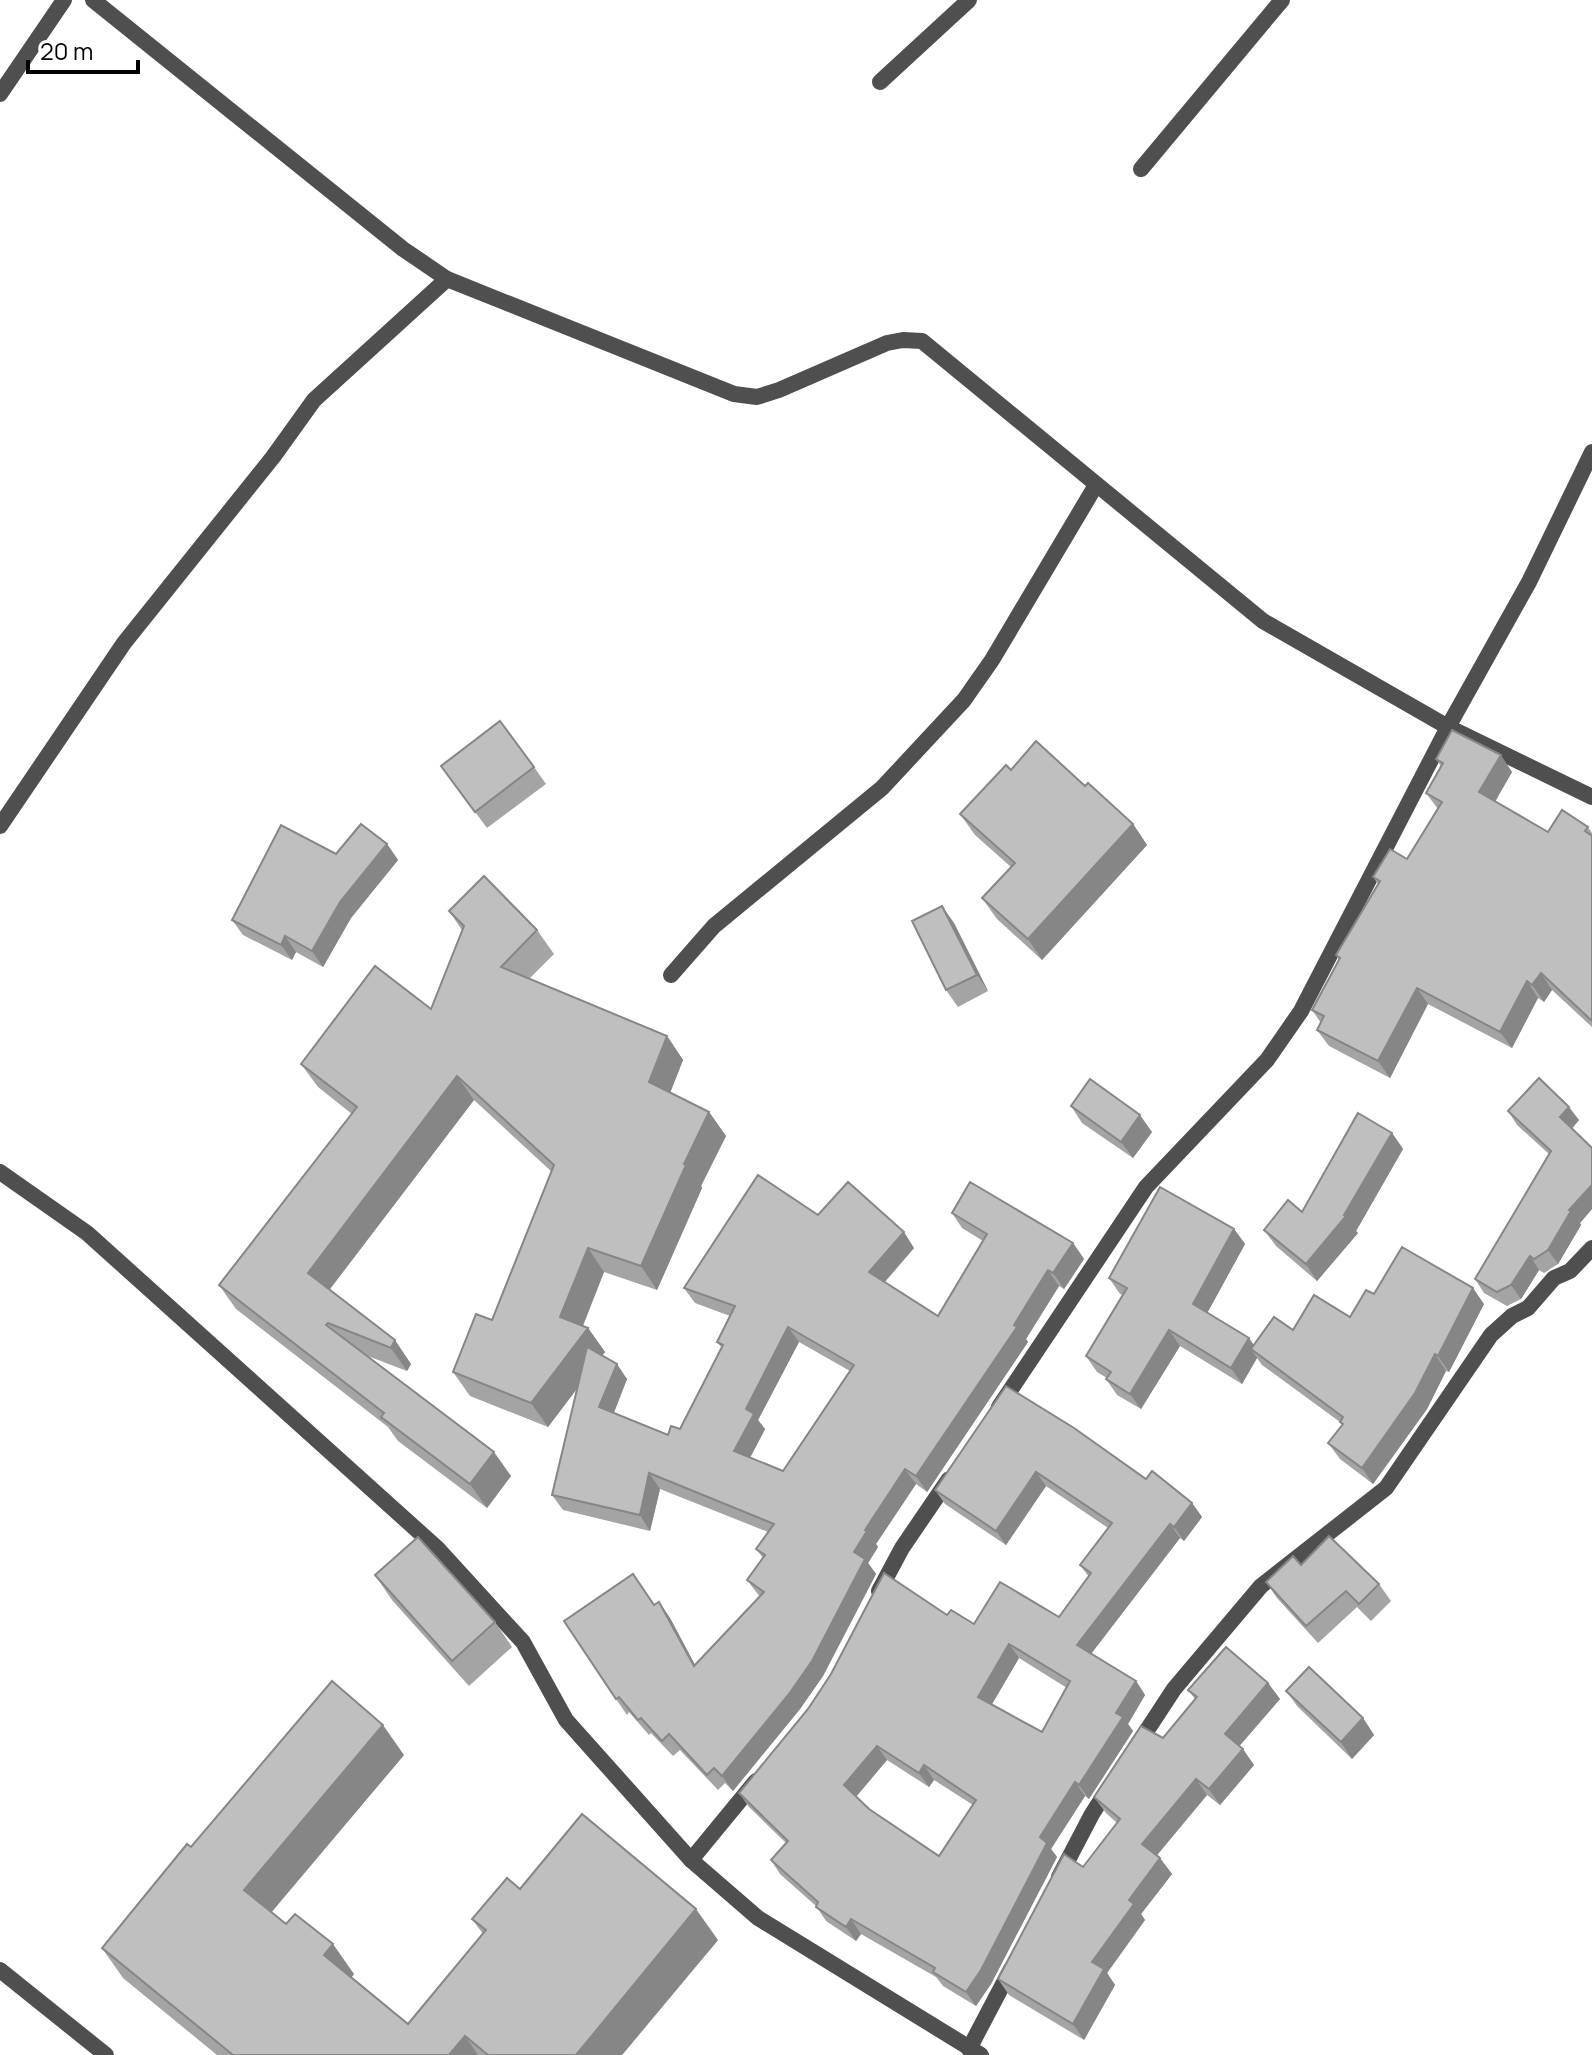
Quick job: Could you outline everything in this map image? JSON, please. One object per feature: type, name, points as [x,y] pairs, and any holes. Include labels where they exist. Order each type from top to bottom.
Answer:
[{"type":"street","points":[[0,94],[64,0]]},
{"type":"street","points":[[93,0],[403,249],[447,279],[734,394],[757,397],[887,343],[922,341],[1263,621],[1448,727],[1592,797]]},
{"type":"street","points":[[880,82],[969,0]]},
{"type":"street","points":[[1141,169],[1282,0]]},
{"type":"street","points":[[0,826],[124,643],[273,457],[314,400],[447,279]]},
{"type":"street","points":[[988,1422],[1146,1187],[1267,1060],[1301,1011],[1448,727],[1529,582],[1592,452]]},
{"type":"street","points":[[671,975],[714,926],[882,788],[964,700],[992,660],[1096,485]]},
{"type":"street","points":[[0,1172],[87,1233],[437,1548],[523,1642],[566,1720],[691,1860],[758,1918],[975,2052],[1018,1955]]},
{"type":"street","points":[[1053,1889],[1092,1814],[1174,1689],[1241,1608],[1261,1586],[1386,1488],[1491,1335],[1512,1316],[1528,1308],[1554,1278],[1570,1271],[1592,1248]]},
{"type":"street","points":[[874,1602],[902,1548],[962,1460]]},
{"type":"street","points":[[691,1860],[770,1764]]},
{"type":"street","points":[[0,1970],[106,2055]]},
{"type":"building","points":[[500,721],[534,767],[475,812],[441,766]]},
{"type":"building","points":[[1452,730],[1501,755],[1479,792],[1548,832],[1562,810],[1588,827],[1585,831],[1592,836],[1592,1021],[1541,973],[1532,985],[1527,981],[1500,1032],[1417,988],[1378,1061],[1317,1030],[1324,1016],[1312,1010],[1340,958],[1336,955],[1380,881],[1373,877],[1390,849],[1407,859],[1442,802],[1426,793],[1443,763],[1436,759]]},
{"type":"building","points":[[1036,741],[1133,824],[1028,939],[982,898],[1015,863],[960,814],[1006,765],[1011,770]]},
{"type":"building","points":[[361,824],[387,844],[340,902],[312,951],[285,936],[281,945],[232,920],[281,825],[336,854]]},
{"type":"building","points":[[484,876],[537,930],[501,967],[667,1036],[649,1082],[709,1112],[641,1266],[588,1248],[560,1317],[588,1328],[531,1403],[453,1372],[476,1314],[492,1320],[554,1165],[457,1076],[308,1273],[395,1340],[391,1348],[328,1323],[326,1325],[494,1452],[470,1484],[381,1417],[384,1413],[219,1285],[357,1107],[301,1064],[375,966],[431,1009],[464,926],[449,911]]},
{"type":"building","points":[[942,906],[977,975],[946,990],[912,921]]},
{"type":"building","points":[[1539,1078],[1569,1107],[1560,1117],[1592,1148],[1592,1185],[1569,1210],[1548,1250],[1534,1259],[1530,1256],[1511,1285],[1497,1292],[1475,1279],[1551,1151],[1508,1111]]},
{"type":"building","points":[[1090,1079],[1140,1115],[1121,1142],[1071,1106]]},
{"type":"building","points":[[1358,1113],[1392,1133],[1346,1216],[1306,1264],[1264,1230],[1288,1200],[1302,1212]]},
{"type":"building","points":[[758,1175],[818,1215],[848,1182],[904,1232],[869,1272],[938,1316],[987,1234],[952,1213],[970,1182],[1073,1243],[1053,1273],[1048,1270],[1014,1325],[1017,1327],[916,1476],[905,1469],[854,1552],[865,1559],[812,1661],[722,1776],[714,1768],[707,1775],[669,1734],[662,1741],[641,1718],[638,1720],[619,1697],[616,1699],[564,1621],[633,1574],[654,1605],[659,1602],[694,1666],[764,1592],[747,1580],[765,1555],[756,1549],[774,1524],[649,1473],[640,1515],[552,1495],[587,1347],[617,1364],[599,1407],[668,1435],[671,1426],[680,1429],[723,1345],[717,1342],[735,1306],[684,1288]],"holes":[[[788,1327],[854,1365],[783,1471],[734,1451],[754,1414],[746,1409]]]},
{"type":"building","points":[[1160,1187],[1234,1229],[1193,1304],[1249,1338],[1231,1368],[1169,1330],[1130,1394],[1106,1379],[1111,1372],[1086,1356],[1127,1288],[1109,1278]]},
{"type":"building","points":[[1402,1247],[1473,1288],[1438,1356],[1435,1354],[1415,1393],[1362,1468],[1328,1443],[1343,1424],[1340,1422],[1343,1417],[1251,1349],[1274,1317],[1293,1330],[1314,1295],[1350,1317],[1366,1290],[1374,1294]]},
{"type":"building","points":[[1006,1386],[1074,1428],[1146,1479],[1152,1471],[1192,1503],[1174,1527],[1170,1524],[1077,1645],[1136,1681],[1116,1713],[1123,1717],[1079,1785],[1075,1782],[1040,1837],[1047,1843],[981,1970],[966,1992],[933,1972],[935,1968],[851,1919],[846,1927],[816,1907],[818,1902],[771,1860],[788,1841],[739,1793],[808,1709],[831,1674],[884,1573],[947,1615],[951,1610],[974,1624],[1000,1582],[1059,1617],[1091,1573],[1080,1565],[1112,1523],[1036,1472],[996,1531],[935,1490]],"holes":[[[1009,1644],[1070,1681],[1042,1732],[978,1697]],[[877,1746],[919,1773],[924,1765],[976,1800],[939,1856],[869,1809],[844,1785]]]},
{"type":"building","points":[[1329,1536],[1379,1584],[1359,1604],[1346,1591],[1306,1626],[1266,1582],[1293,1556],[1301,1565]]},
{"type":"building","points":[[418,1537],[495,1622],[452,1661],[375,1575]]},
{"type":"building","points":[[1226,1647],[1268,1683],[1225,1734],[1243,1749],[1209,1789],[1196,1779],[1142,1844],[1160,1858],[1129,1900],[1134,1904],[1092,1962],[1104,1969],[1073,2024],[998,1979],[1064,1854],[1083,1867],[1120,1819],[1094,1797],[1141,1726],[1163,1738],[1197,1697],[1188,1690]]},
{"type":"building","points":[[1309,1667],[1363,1718],[1341,1742],[1286,1691]]},
{"type":"building","points":[[332,1681],[383,1725],[244,1890],[286,1924],[295,1914],[333,1944],[324,1955],[408,2024],[486,1930],[472,1919],[507,1878],[520,1889],[582,1814],[696,1909],[576,2055],[488,2055],[465,2036],[449,2055],[233,2055],[102,1948],[187,1844],[191,1847]]}]
